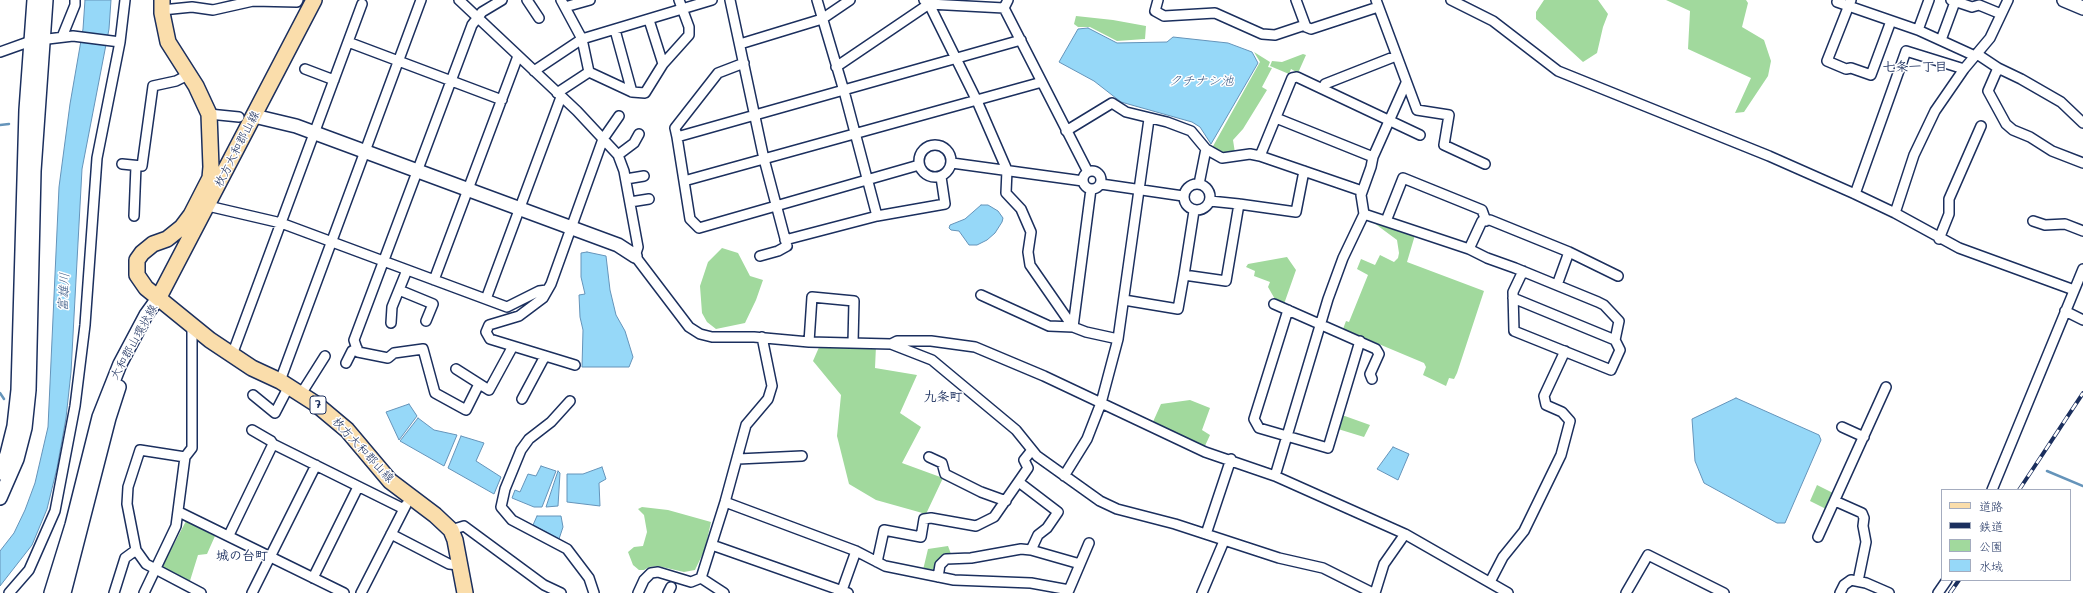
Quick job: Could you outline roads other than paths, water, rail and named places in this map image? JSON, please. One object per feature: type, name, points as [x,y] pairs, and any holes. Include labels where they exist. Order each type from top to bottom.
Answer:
[{"type":"main road","points":[[0,498],[18,458],[25,428],[29,390],[37,41],[34,0]]},
{"type":"main road","points":[[0,473],[7,454],[14,426],[18,390],[26,110],[37,41],[46,0]]},
{"type":"main road","name":"枚方大和郡山線","points":[[159,297],[208,206],[314,0]]},
{"type":"main road","points":[[2064,0],[2083,8]]},
{"type":"main road","name":"枚方大和郡山線","points":[[162,5],[168,42],[188,74],[209,114],[210,178],[191,215],[182,227],[167,239],[153,244],[142,253],[137,260],[137,275],[146,288],[159,297],[192,327],[252,368],[290,387],[347,430],[407,502],[451,530]]},
{"type":"main road","points":[[254,116],[286,123],[520,208],[618,245],[635,256]]},
{"type":"main road","name":"大和郡山環状線","points":[[64,593],[65,569],[108,418],[127,367],[152,318],[159,297]]},
{"type":"main road","points":[[451,530],[455,540],[465,593]]},
{"type":"main road","name":"大和郡山環状線","points":[[51,593],[65,569]]},
{"type":"street","points":[[62,37],[75,5],[75,0]]},
{"type":"street","points":[[9,593],[29,570],[55,511],[76,406],[85,325],[97,158],[120,42],[125,0]]},
{"type":"street","points":[[162,5],[213,10],[239,2],[297,2],[298,0]]},
{"type":"street","points":[[253,395],[275,413],[290,387],[332,242],[421,0]]},
{"type":"street","points":[[459,0],[559,95],[618,155],[623,164],[638,247],[635,256],[689,327],[700,334],[712,337],[762,337],[809,342],[891,344],[932,360],[1016,430],[1037,456],[1100,501],[1117,509],[1175,524],[1279,558],[1323,568],[1374,593],[1384,564],[1405,534]]},
{"type":"street","points":[[479,384],[466,410],[435,393],[424,350],[394,353],[388,358],[358,352],[354,340],[472,25],[477,16],[502,0]]},
{"type":"street","points":[[526,0],[540,18]]},
{"type":"street","points":[[589,72],[582,39],[563,3],[590,0]]},
{"type":"street","points":[[589,72],[632,92],[645,93],[663,64],[689,35],[689,27],[679,0]]},
{"type":"street","points":[[534,71],[582,39],[712,0]]},
{"type":"street","points":[[730,0],[764,159],[787,246],[778,251],[760,256]]},
{"type":"street","points":[[817,0],[844,91],[877,216]]},
{"type":"street","points":[[740,44],[822,19],[850,0]]},
{"type":"street","points":[[1158,0],[1155,11],[1164,16],[1215,13],[1262,34],[1275,35],[1305,24]]},
{"type":"street","points":[[1296,0],[1306,27],[1311,29],[1377,4],[1417,110],[1449,115],[1444,145],[1485,164]]},
{"type":"street","points":[[1451,0],[1493,22],[1558,71],[1769,156],[1895,212],[1939,239],[1984,258],[2074,290]]},
{"type":"street","points":[[1918,30],[1929,0]]},
{"type":"street","points":[[1895,212],[1914,155],[1935,111],[1964,69],[1990,38],[2008,0]]},
{"type":"street","points":[[1941,40],[1953,1],[1972,8],[1979,5],[2001,14]]},
{"type":"street","points":[[836,67],[927,2],[1006,4],[1021,40],[1088,172]]},
{"type":"street","points":[[927,2],[977,101],[1007,170],[1006,193],[1021,209],[1031,232],[1028,252],[1030,265],[1073,327]]},
{"type":"street","points":[[1837,2],[1850,3],[1976,55],[2061,102],[2083,123]]},
{"type":"street","points":[[1850,3],[1827,61],[1846,69],[1851,68],[1870,75],[1891,20]]},
{"type":"street","points":[[232,355],[362,4]]},
{"type":"street","points":[[648,20],[663,64]]},
{"type":"street","points":[[615,30],[632,92]]},
{"type":"street","points":[[0,52],[37,41],[73,36],[120,42]]},
{"type":"street","points":[[677,137],[1021,40]]},
{"type":"street","points":[[348,42],[502,100]]},
{"type":"street","points":[[1855,194],[1906,51],[1964,69]]},
{"type":"street","points":[[434,280],[518,56]]},
{"type":"street","points":[[1323,89],[1325,84],[1396,56]]},
{"type":"street","points":[[744,63],[718,73],[675,128],[690,219],[699,228],[868,181],[919,165]]},
{"type":"street","points":[[1998,68],[1988,91],[2006,124],[2013,130],[2030,137],[2052,151],[2083,163]]},
{"type":"street","points":[[305,69],[334,80]]},
{"type":"street","points":[[486,299],[520,208],[559,95],[589,72]]},
{"type":"street","points":[[122,164],[142,166],[153,86],[176,81],[188,74]]},
{"type":"street","points":[[1260,156],[1292,78],[1297,77],[1420,135]]},
{"type":"street","points":[[684,181],[1042,82]]},
{"type":"street","points":[[1275,476],[1335,280],[1364,214],[1362,191],[1371,167],[1372,157],[1406,83]]},
{"type":"street","points":[[1066,131],[1112,103],[1126,112],[1149,119],[1167,122],[1191,131],[1206,149],[1222,158],[1250,154],[1260,156],[1362,191]]},
{"type":"street","points":[[209,114],[238,117]]},
{"type":"street","points":[[575,365],[490,339],[486,332],[489,325],[524,313],[543,298],[571,228],[603,139],[619,116]]},
{"type":"street","points":[[1276,118],[1372,157]]},
{"type":"street","points":[[1064,476],[1087,439],[1101,403],[1118,338],[1149,119]]},
{"type":"street","points":[[1939,239],[1949,214],[1949,199],[1981,126]]},
{"type":"street","points":[[618,155],[634,143],[639,134]]},
{"type":"street","points":[[935,145],[946,149],[952,163],[949,170],[941,177],[930,177],[921,170],[919,165],[920,154],[924,149],[935,145]]},
{"type":"street","points":[[1199,184],[1206,149]]},
{"type":"street","points":[[952,163],[1083,181]]},
{"type":"street","points":[[134,216],[136,166]]},
{"type":"street","points":[[1210,201],[1296,212],[1304,171]]},
{"type":"street","points":[[1083,181],[1088,172]]},
{"type":"street","points":[[1083,181],[1085,186],[1092,189],[1096,188],[1100,184],[1101,178],[1097,173],[1088,172]]},
{"type":"street","points":[[626,179],[644,176]]},
{"type":"street","points":[[785,240],[877,216],[945,204],[941,177]]},
{"type":"street","points":[[1386,221],[1403,178],[1482,210],[1486,221]]},
{"type":"street","points":[[1100,184],[1183,196]]},
{"type":"street","points":[[1183,196],[1190,186],[1199,184],[1208,190],[1210,201]]},
{"type":"street","points":[[1073,327],[1092,189]]},
{"type":"street","points":[[1183,196],[1187,207],[1194,211],[1202,210],[1210,201]]},
{"type":"street","points":[[630,202],[648,199]]},
{"type":"street","points":[[1184,275],[1226,281],[1239,204]]},
{"type":"street","points":[[208,206],[281,223],[507,307],[539,291],[547,290]]},
{"type":"street","points":[[1124,300],[1178,309],[1194,211]]},
{"type":"street","points":[[1364,214],[1469,249],[1523,271],[1598,302],[1619,321],[1615,340],[1620,350],[1611,370],[1514,331],[1513,292],[1523,271]]},
{"type":"street","points":[[1469,249],[1482,221],[1490,220],[1569,252],[1618,276]]},
{"type":"street","points":[[2033,221],[2045,225],[2065,224],[2083,232]]},
{"type":"street","points":[[1557,285],[1569,252]]},
{"type":"street","points":[[1992,489],[2083,269]]},
{"type":"street","points":[[391,323],[392,307],[407,270]]},
{"type":"street","points":[[399,290],[433,304],[426,321]]},
{"type":"street","points":[[981,295],[1049,326],[1073,327],[1086,332],[1118,338]]},
{"type":"street","points":[[809,342],[812,297],[854,301],[853,343]]},
{"type":"street","points":[[1513,298],[1615,340]]},
{"type":"street","points":[[1274,304],[1376,349],[1379,354],[1370,374],[1372,379]]},
{"type":"street","points":[[1288,310],[1254,419],[1259,428],[1328,448],[1360,341]]},
{"type":"street","points":[[2065,311],[2083,320]]},
{"type":"street","points":[[144,593],[176,526],[180,512],[185,457],[192,448],[192,327]]},
{"type":"street","points":[[638,593],[644,580],[651,572],[658,572],[691,582],[701,578],[738,459],[746,425],[768,399],[772,386],[762,337]]},
{"type":"street","points":[[891,344],[897,341],[931,341],[975,347],[1044,376],[1205,452],[1231,459],[1275,476],[1405,534],[1508,593]]},
{"type":"street","points":[[456,370],[489,390],[513,346]]},
{"type":"street","points":[[346,363],[352,352],[357,348]]},
{"type":"street","points":[[1490,582],[1503,558],[1524,531],[1561,455],[1570,421],[1566,415],[1546,405],[1544,396],[1565,351]]},
{"type":"street","points":[[290,387],[325,356]]},
{"type":"street","points":[[522,399],[546,356]]},
{"type":"street","points":[[1818,537],[1886,387]]},
{"type":"street","points":[[570,401],[551,422],[529,439],[521,450],[505,489],[501,507],[512,520],[567,549],[589,578],[594,593]]},
{"type":"street","points":[[1842,427],[1864,437]]},
{"type":"street","points":[[252,430],[271,441],[273,444],[358,487],[407,502],[360,593]]},
{"type":"street","points":[[229,535],[273,444]]},
{"type":"street","points":[[185,457],[140,450],[128,487],[127,504],[136,550],[146,564],[201,593]]},
{"type":"street","points":[[877,562],[884,530],[921,537],[924,519],[931,518],[976,526],[994,517],[1020,483],[1028,468],[1024,460],[1032,450]]},
{"type":"street","points":[[738,459],[802,456]]},
{"type":"street","points":[[929,457],[942,463],[945,474],[981,492],[1006,501]]},
{"type":"street","points":[[1206,534],[1231,459]]},
{"type":"street","points":[[252,593],[316,465]]},
{"type":"street","points":[[1020,483],[1058,512],[1047,528],[1038,535],[1031,550]]},
{"type":"street","points":[[314,578],[358,487]]},
{"type":"street","points":[[1835,501],[1862,513],[1864,518],[1863,526],[1866,542],[1858,581]]},
{"type":"street","points":[[725,502],[856,551],[877,562],[903,571],[954,580],[1069,590],[1089,543]]},
{"type":"street","points":[[180,512],[344,593]]},
{"type":"street","points":[[451,530],[464,526],[544,585],[560,593]]},
{"type":"street","points":[[391,534],[449,564],[459,565]]},
{"type":"street","points":[[1202,593],[1224,541]]},
{"type":"street","points":[[712,545],[844,592],[856,551]]},
{"type":"street","points":[[938,577],[940,564],[946,559],[971,558],[1021,549],[1031,550],[1080,564]]},
{"type":"street","points":[[114,593],[126,558],[136,550]]},
{"type":"street","points":[[1626,593],[1648,555],[1724,593]]},
{"type":"street","points":[[701,578],[724,593]]},
{"type":"street","points":[[1840,593],[1844,585],[1851,580],[1858,581],[1889,593]]},
{"type":"street","points":[[1938,593],[1946,581]]},
{"type":"water","name":"富雄川","points":[[85,0],[111,0],[109,29],[82,169],[71,372],[66,418],[57,468],[47,509],[32,545],[0,586],[0,551],[14,533],[25,510],[35,483],[48,427],[59,187],[70,104],[83,29]]},
{"type":"water","name":"クチナシ池","points":[[1088,28],[1117,43],[1167,42],[1173,37],[1228,43],[1252,52],[1258,63],[1211,144],[1200,127],[1192,122],[1121,102],[1094,81],[1059,62],[1078,29]]},
{"type":"water","points":[[981,205],[988,205],[998,211],[1003,218],[1002,222],[995,233],[987,240],[977,245],[969,245],[959,231],[951,230],[949,228],[950,225],[965,219]]},
{"type":"water","points":[[587,252],[606,256],[610,290],[616,315],[625,331],[633,357],[629,367],[582,367],[583,330],[580,317],[579,295],[585,294],[581,277],[581,253]]},
{"type":"water","points":[[1736,398],[1819,435],[1821,440],[1785,523],[1777,523],[1704,483],[1695,461],[1692,419]]},
{"type":"water","points":[[409,404],[417,416],[399,440],[386,412]]},
{"type":"water","points":[[418,418],[434,430],[457,435],[444,466],[400,441]]},
{"type":"water","points":[[461,436],[484,443],[476,461],[501,477],[494,494],[448,468]]},
{"type":"water","points":[[1393,447],[1409,454],[1398,480],[1377,469]]},
{"type":"water","points":[[541,466],[556,471],[542,507],[534,507],[512,498],[515,490],[520,492],[528,474],[536,476]]},
{"type":"water","points":[[602,467],[606,479],[599,483],[600,506],[567,502],[567,474],[583,474]]},
{"type":"water","points":[[558,471],[560,473],[558,506],[546,507]]},
{"type":"water","points":[[537,516],[561,516],[563,527],[559,539],[533,525]]},
{"type":"waterway","points":[[0,125],[9,124]]},
{"type":"waterway","points":[[0,393],[4,399]]},
{"type":"waterway","points":[[2047,471],[2083,486]]},
{"type":"railway","points":[[2020,489],[2083,393]]},
{"type":"railway","points":[[1950,593],[1958,581]]},
{"type":"district","name":"七条一丁目","points":[[1915,67]]},
{"type":"district","name":"九条町","points":[[943,397]]},
{"type":"district","name":"城の台町","points":[[242,556]]}]
